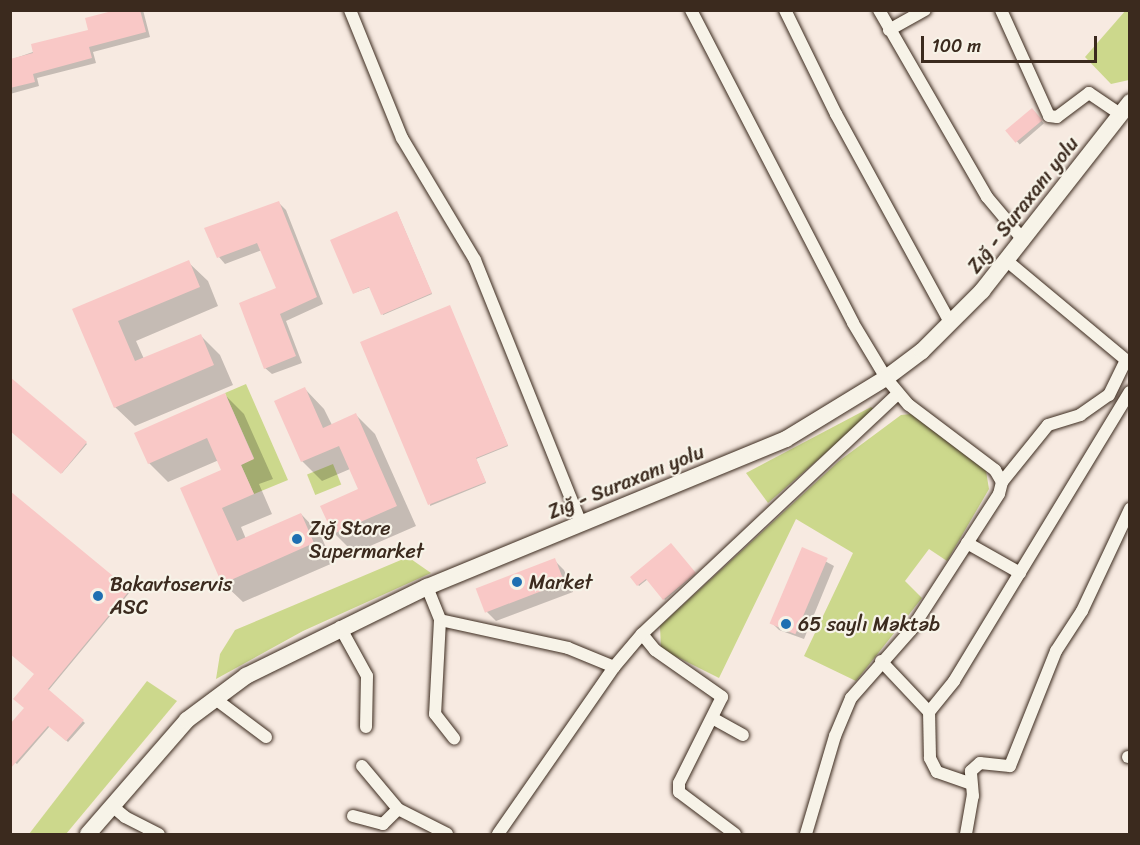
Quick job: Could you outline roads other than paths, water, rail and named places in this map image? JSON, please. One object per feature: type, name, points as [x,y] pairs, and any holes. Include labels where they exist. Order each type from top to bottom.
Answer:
[{"type":"main road","name":"Zığ - Suraxanı yolu","points":[[88,834],[165,744],[214,698],[340,627],[427,587],[786,439],[886,378],[951,324],[1007,261],[1125,108]]},
{"type":"street","points":[[351,10],[402,138],[475,260],[581,524]]},
{"type":"street","points":[[692,10],[853,323],[886,378],[898,394],[995,470],[1002,482]]},
{"type":"street","points":[[785,10],[836,114],[951,324]]},
{"type":"street","points":[[879,10],[987,197],[1024,241]]},
{"type":"street","points":[[889,30],[925,10]]},
{"type":"street","points":[[1000,10],[1049,116],[1057,117],[1089,93],[1125,108]]},
{"type":"street","points":[[806,834],[839,726],[851,698],[881,661],[911,630],[999,494],[1002,482],[1048,425],[1080,415],[1109,395],[1128,358],[1007,261]]},
{"type":"street","points":[[969,783],[937,772],[927,740],[929,712],[954,681],[1130,392]]},
{"type":"street","points":[[498,834],[614,667],[642,634],[898,394]]},
{"type":"street","points":[[966,834],[973,796],[969,783],[975,765],[1010,766],[1017,740],[1056,651],[1083,611],[1130,509]]},
{"type":"street","points":[[968,543],[1020,573]]},
{"type":"street","points":[[427,587],[440,620],[435,714],[454,738]]},
{"type":"street","points":[[440,620],[568,648],[614,667]]},
{"type":"street","points":[[340,627],[367,676],[366,727]]},
{"type":"street","points":[[642,634],[655,650],[722,697],[714,719],[679,783],[679,792],[735,834]]},
{"type":"street","points":[[881,661],[929,712]]},
{"type":"street","points":[[214,698],[266,737]]},
{"type":"street","points":[[714,719],[743,735]]},
{"type":"street","points":[[362,766],[398,809],[447,834]]},
{"type":"street","points":[[112,806],[125,817],[159,834]]},
{"type":"street","points":[[353,816],[383,824],[398,809]]},
{"type":"place","name":"Zığ Store Supermarket","points":[[297,539]]},
{"type":"place","name":"Market","points":[[517,582]]},
{"type":"place","name":"Bakavtoservis ASC","points":[[98,596]]},
{"type":"place","name":"65 saylı Məktəb","points":[[786,624]]}]
